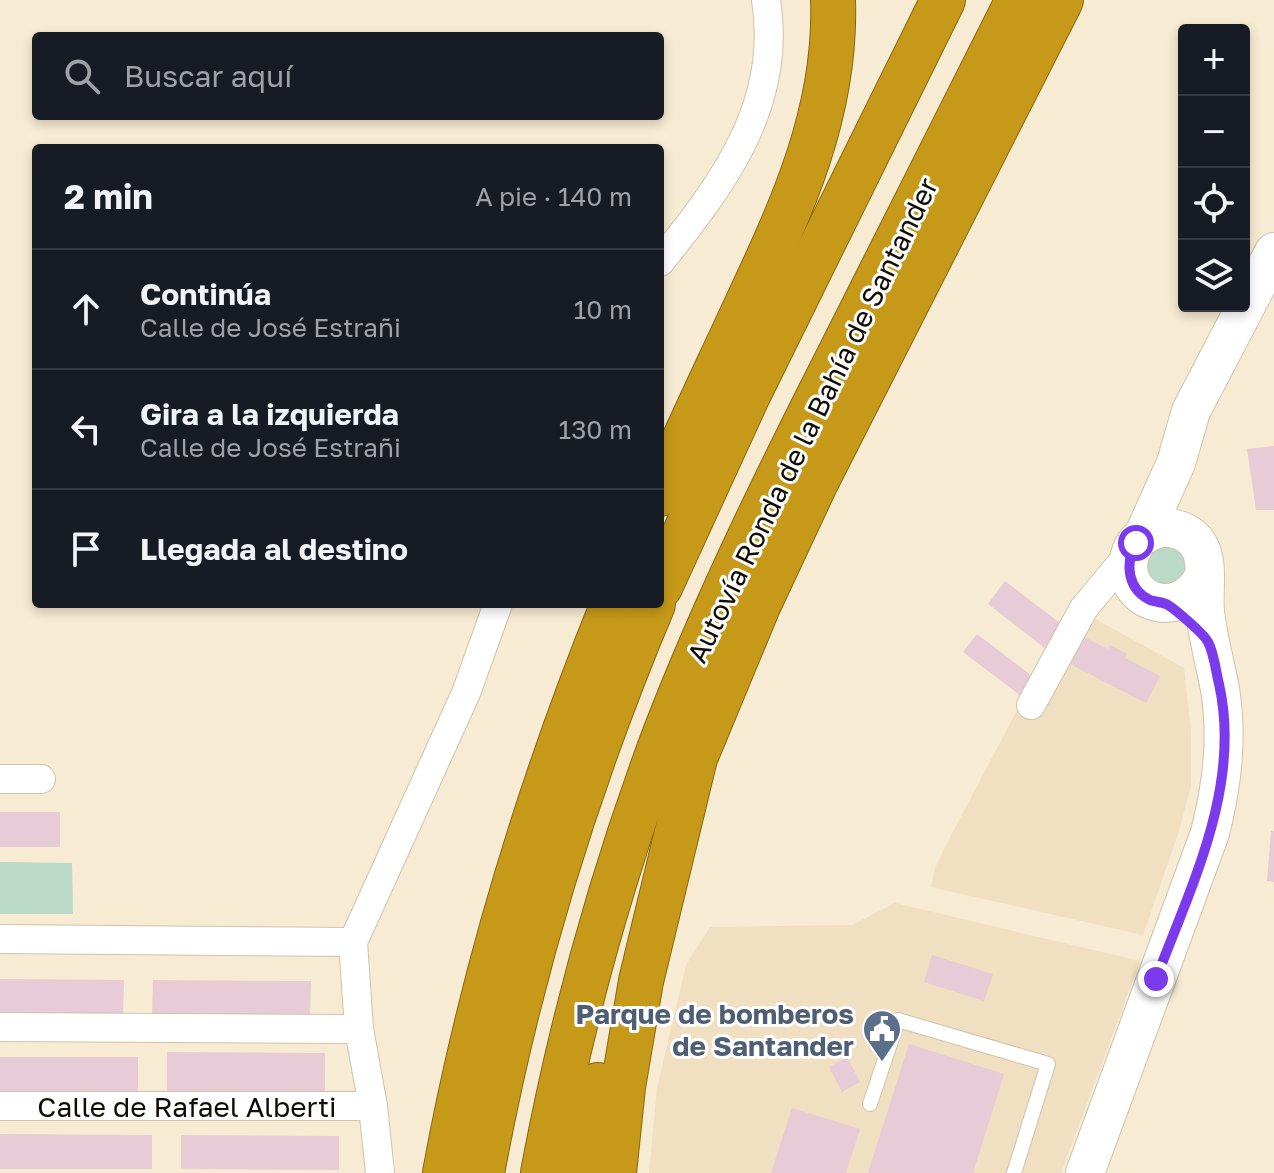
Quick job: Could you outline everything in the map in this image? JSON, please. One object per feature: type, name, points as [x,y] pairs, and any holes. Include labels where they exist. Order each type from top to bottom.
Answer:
[{"type":"highway","points":[[664,485],[805,173],[820,125],[829,80],[833,0]]},
{"type":"highway","points":[[664,578],[767,354],[943,0]]},
{"type":"highway","name":"Autovía Ronda de la Bahía de Santander","points":[[543,1173],[592,959],[632,829],[683,689],[711,620],[781,470],[1018,0]]},
{"type":"highway","points":[[579,1173],[626,969],[695,758],[758,606],[816,482],[1061,0]]},
{"type":"highway","points":[[445,1173],[475,1024],[516,872],[564,731],[611,608]]},
{"type":"highway","points":[[482,1173],[512,1027],[547,897],[584,782],[651,608]]},
{"type":"highway","points":[[614,1173],[623,1087],[641,981],[695,758]]},
{"type":"street","points":[[664,257],[706,206],[739,151],[759,104],[769,60],[766,0]]},
{"type":"street","points":[[1031,705],[1071,627],[1137,544],[1176,463],[1191,411],[1274,252]]},
{"type":"street","points":[[1085,1173],[1191,887],[1221,792],[1223,725],[1220,688],[1208,642],[1203,578],[1205,566],[1203,554],[1189,535],[1176,463]]},
{"type":"street","points":[[1189,535],[1167,527],[1137,544],[1130,577],[1208,642]]},
{"type":"street","points":[[1096,595],[1155,600],[1189,597],[1203,578]]},
{"type":"street","points":[[380,1173],[373,1106],[359,1029],[353,942],[466,693],[497,608]]},
{"type":"street","points":[[0,779],[41,779]]},
{"type":"street","points":[[0,939],[353,942]]},
{"type":"street","points":[[0,1027],[359,1029]]},
{"type":"street","name":"Calle de Rafael Alberti","points":[[0,1106],[373,1106]]},
{"type":"lane","points":[[870,1104],[898,1020],[1048,1064],[1014,1173]]},
{"type":"shaded area","points":[[1072,606],[1184,668],[1191,731],[1191,786],[1143,935],[931,887],[935,868],[946,845]]},
{"type":"shaded area","name":"Parque de bomberos de Santander","points":[[895,903],[1140,961],[1061,1173],[649,1173],[657,1088],[686,965],[710,927],[852,925]]},
{"type":"green space","points":[[1166,545],[1180,551],[1186,565],[1180,579],[1166,585],[1152,579],[1146,565],[1152,551]]},
{"type":"green space","points":[[0,862],[72,863],[73,914],[0,914]]},
{"type":"building","points":[[1274,446],[1274,510],[1256,510],[1247,449]]},
{"type":"building","points":[[1005,581],[1060,623],[1046,649],[988,604]]},
{"type":"building","points":[[977,634],[1032,676],[1021,696],[963,652]]},
{"type":"building","points":[[1080,635],[1108,649],[1110,645],[1127,654],[1125,658],[1160,676],[1146,703],[1066,662]]},
{"type":"building","points":[[0,812],[60,812],[60,847],[0,847]]},
{"type":"building","points":[[1271,831],[1274,831],[1274,882],[1267,881]]},
{"type":"building","points":[[932,955],[993,974],[984,1001],[924,982]]},
{"type":"building","points":[[0,979],[124,980],[123,1015],[0,1014]]},
{"type":"building","points":[[153,980],[311,981],[310,1016],[152,1015]]},
{"type":"building","points":[[909,1044],[1004,1074],[973,1173],[868,1173]]},
{"type":"building","points":[[167,1052],[325,1053],[325,1093],[167,1092]]},
{"type":"building","points":[[0,1057],[138,1057],[138,1092],[0,1091]]},
{"type":"building","points":[[847,1057],[860,1082],[842,1092],[829,1067]]},
{"type":"building","points":[[792,1108],[860,1129],[846,1173],[771,1173]]},
{"type":"building","points":[[0,1134],[152,1135],[152,1169],[0,1169]]},
{"type":"building","points":[[181,1135],[339,1136],[339,1170],[181,1169]]},
{"type":"place","name":"Parque de bomberos de Santander","points":[[882,1063]]},
{"type":"route","points":[[1136,543],[1128,565],[1135,588],[1154,602],[1166,604],[1208,642],[1220,688],[1223,725],[1221,792],[1210,833],[1156,979]]}]
